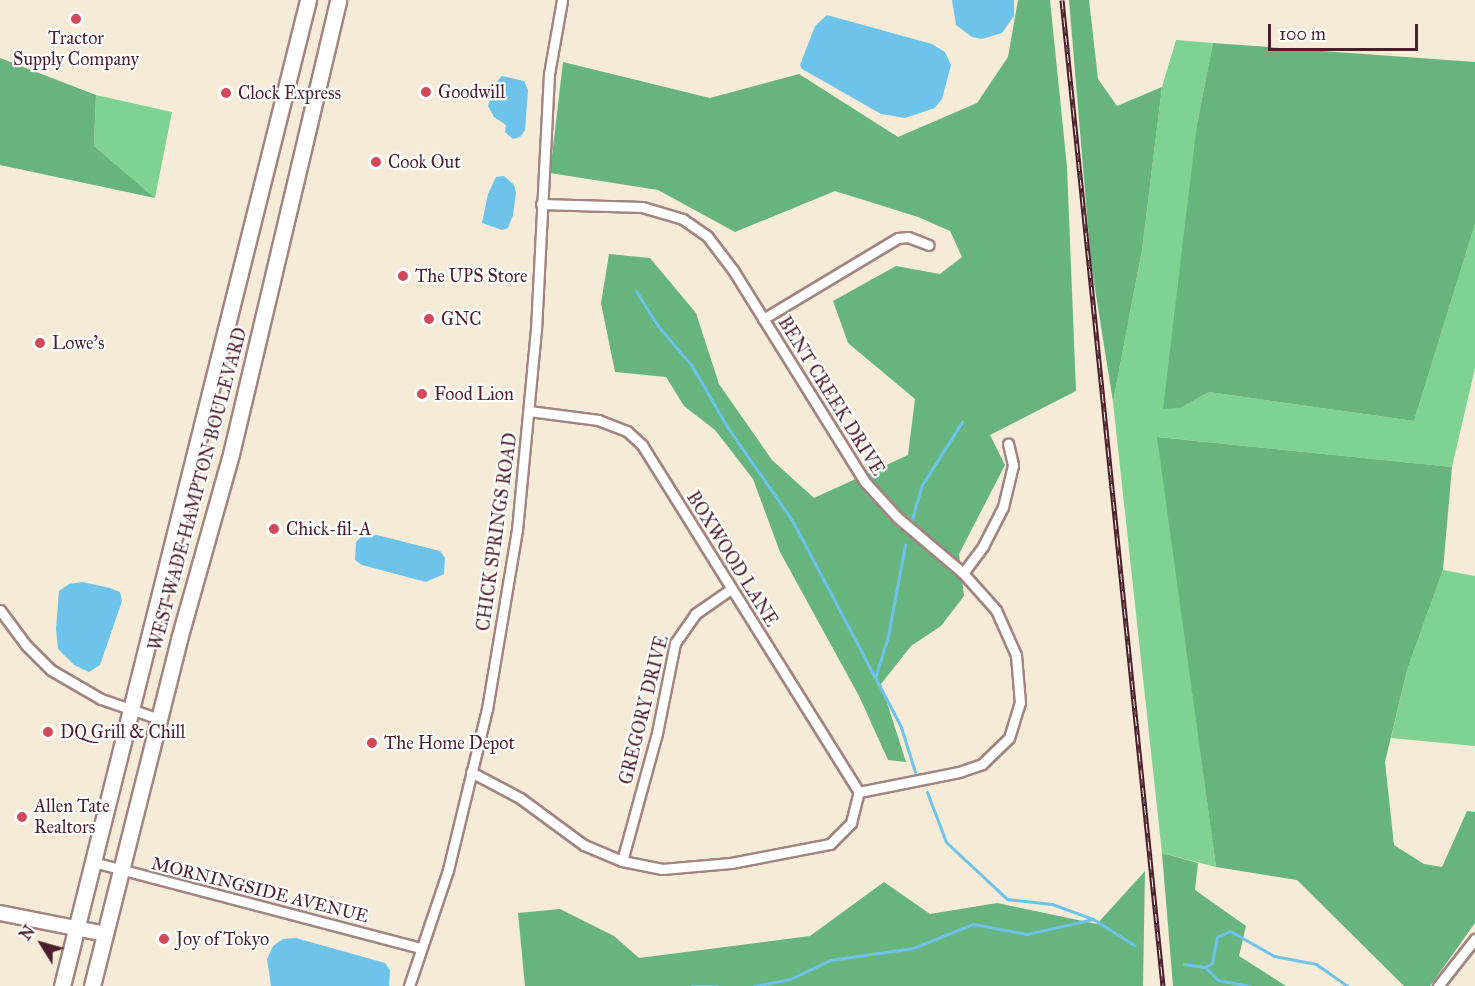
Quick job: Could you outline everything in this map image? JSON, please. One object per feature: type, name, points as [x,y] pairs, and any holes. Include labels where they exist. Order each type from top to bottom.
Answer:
[{"type":"main road","name":"WEST WADE HAMPTON BOULEVARD","points":[[62,986],[308,0]]},
{"type":"main road","name":"WEST WADE HAMPTON BOULEVARD","points":[[92,986],[159,719],[231,454],[338,0]]},
{"type":"street","name":"CHICK SPRINGS ROAD","points":[[409,986],[448,870],[487,709],[517,530],[529,411],[549,74],[562,0]]},
{"type":"street","name":"BENT CREEK DRIVE","points":[[541,204],[627,205],[683,219],[714,243],[865,482],[897,517],[963,573],[996,610],[1014,646],[1021,696],[1013,731],[994,754],[970,769],[859,792]]},
{"type":"street","points":[[763,319],[898,238],[908,237],[929,245]]},
{"type":"street","name":"BOXWOOD LANE","points":[[529,411],[598,420],[634,437],[859,792]]},
{"type":"street","points":[[963,573],[983,546],[1003,507],[1013,465],[1008,444]]},
{"type":"street","name":"GREGORY DRIVE","points":[[622,861],[657,733],[675,643],[695,614],[731,589]]},
{"type":"street","points":[[0,610],[26,645],[51,670],[101,699],[159,719]]},
{"type":"street","points":[[471,772],[520,798],[584,846],[622,861],[670,869],[822,847],[844,834],[853,819],[859,792]]},
{"type":"street","name":"MORNINGSIDE AVENUE","points":[[93,862],[421,948]]},
{"type":"street","points":[[0,913],[105,934]]},
{"type":"street","points":[[1438,986],[1475,939]]},
{"type":"green space","points":[[1018,0],[1050,0],[1067,167],[1076,391],[990,435],[1005,465],[959,554],[964,596],[941,626],[911,646],[881,684],[906,762],[888,760],[859,696],[780,552],[753,479],[715,430],[684,406],[666,377],[615,372],[601,303],[609,254],[650,258],[696,313],[719,384],[772,460],[814,498],[908,455],[915,399],[848,343],[833,301],[896,266],[940,274],[962,257],[950,231],[918,217],[835,191],[735,232],[658,190],[550,173],[563,62],[710,98],[799,74],[898,137],[977,103],[1008,57]]},
{"type":"green space","points":[[1069,0],[1089,0],[1098,79],[1117,106],[1162,87],[1142,250],[1113,402],[1091,263]]},
{"type":"green space","points":[[1176,40],[1213,43],[1197,124],[1180,408],[1209,392],[1414,421],[1475,224],[1475,368],[1452,467],[1158,437],[1216,867],[1162,853],[1113,402],[1142,250],[1162,87]]},
{"type":"green space","points":[[1213,43],[1475,62],[1475,224],[1414,421],[1209,392],[1180,408],[1163,409],[1197,124]]},
{"type":"green space","points":[[0,58],[96,95],[94,146],[155,198],[0,165]]},
{"type":"green space","points":[[96,95],[172,112],[155,198],[94,146]]},
{"type":"green space","points":[[1157,437],[1452,467],[1443,570],[1407,670],[1385,762],[1394,845],[1424,864],[1442,867],[1467,811],[1475,812],[1475,923],[1430,986],[1404,986],[1297,880],[1216,867]]},
{"type":"green space","points":[[1443,570],[1475,576],[1475,746],[1391,738],[1407,670]]},
{"type":"green space","points":[[1162,853],[1198,863],[1195,890],[1246,926],[1239,956],[1286,986],[1173,986]]},
{"type":"green space","points":[[1145,871],[1143,986],[525,986],[518,913],[560,909],[614,936],[639,958],[810,936],[884,882],[930,914],[997,903],[1097,924]]},
{"type":"water","points":[[952,0],[1014,0],[1014,16],[1002,33],[982,39],[972,37],[956,25]]},
{"type":"water","points":[[827,15],[932,44],[945,52],[951,65],[942,99],[935,108],[905,118],[881,114],[802,69],[800,65],[815,26]]},
{"type":"water","points":[[502,76],[524,81],[528,90],[525,130],[520,137],[513,139],[505,132],[506,125],[494,117],[488,106],[494,85]]},
{"type":"water","points":[[504,176],[514,185],[516,193],[513,215],[508,228],[502,230],[482,223],[488,194],[496,177]]},
{"type":"water","points":[[377,535],[440,551],[445,558],[444,574],[426,582],[362,565],[355,560],[356,542],[362,536]]},
{"type":"water","points":[[82,582],[120,592],[122,601],[100,665],[89,672],[74,665],[58,649],[56,629],[59,591],[69,584]]},
{"type":"water","points":[[296,938],[385,963],[390,970],[389,986],[271,986],[267,959],[273,946],[283,939]]},
{"type":"waterway","points":[[636,291],[658,326],[692,366],[728,428],[792,520],[901,727],[915,772]]},
{"type":"waterway","points":[[912,519],[922,485],[962,422]]},
{"type":"waterway","points":[[876,675],[888,636],[905,545]]},
{"type":"waterway","points":[[927,792],[946,842],[1007,899],[1052,904],[1093,919]]},
{"type":"waterway","points":[[754,986],[790,979],[830,960],[913,948],[973,924],[1027,934],[1093,919],[1134,945]]},
{"type":"waterway","points":[[1184,964],[1205,967],[1212,963],[1217,937],[1230,931],[1274,956],[1316,964],[1348,986]]},
{"type":"waterway","points":[[1205,967],[1218,980],[1250,986]]},
{"type":"waterway","points":[[692,986],[717,986]]},
{"type":"railway","points":[[1062,0],[1163,986]]},
{"type":"place","name":"Tractor Supply Company","points":[[76,19]]},
{"type":"place","name":"Goodwill","points":[[426,92]]},
{"type":"place","name":"Clock Express","points":[[226,93]]},
{"type":"place","name":"Cook Out","points":[[376,162]]},
{"type":"place","name":"The UPS Store","points":[[403,276]]},
{"type":"place","name":"GNC","points":[[429,319]]},
{"type":"place","name":"Lowe's","points":[[40,343]]},
{"type":"place","name":"Food Lion","points":[[422,394]]},
{"type":"place","name":"Chick-fil-A","points":[[274,529]]},
{"type":"place","name":"DQ Grill & Chill","points":[[48,732]]},
{"type":"place","name":"The Home Depot","points":[[372,743]]},
{"type":"place","name":"Allen Tate Realtors","points":[[22,817]]},
{"type":"place","name":"Joy of Tokyo","points":[[164,939]]}]
